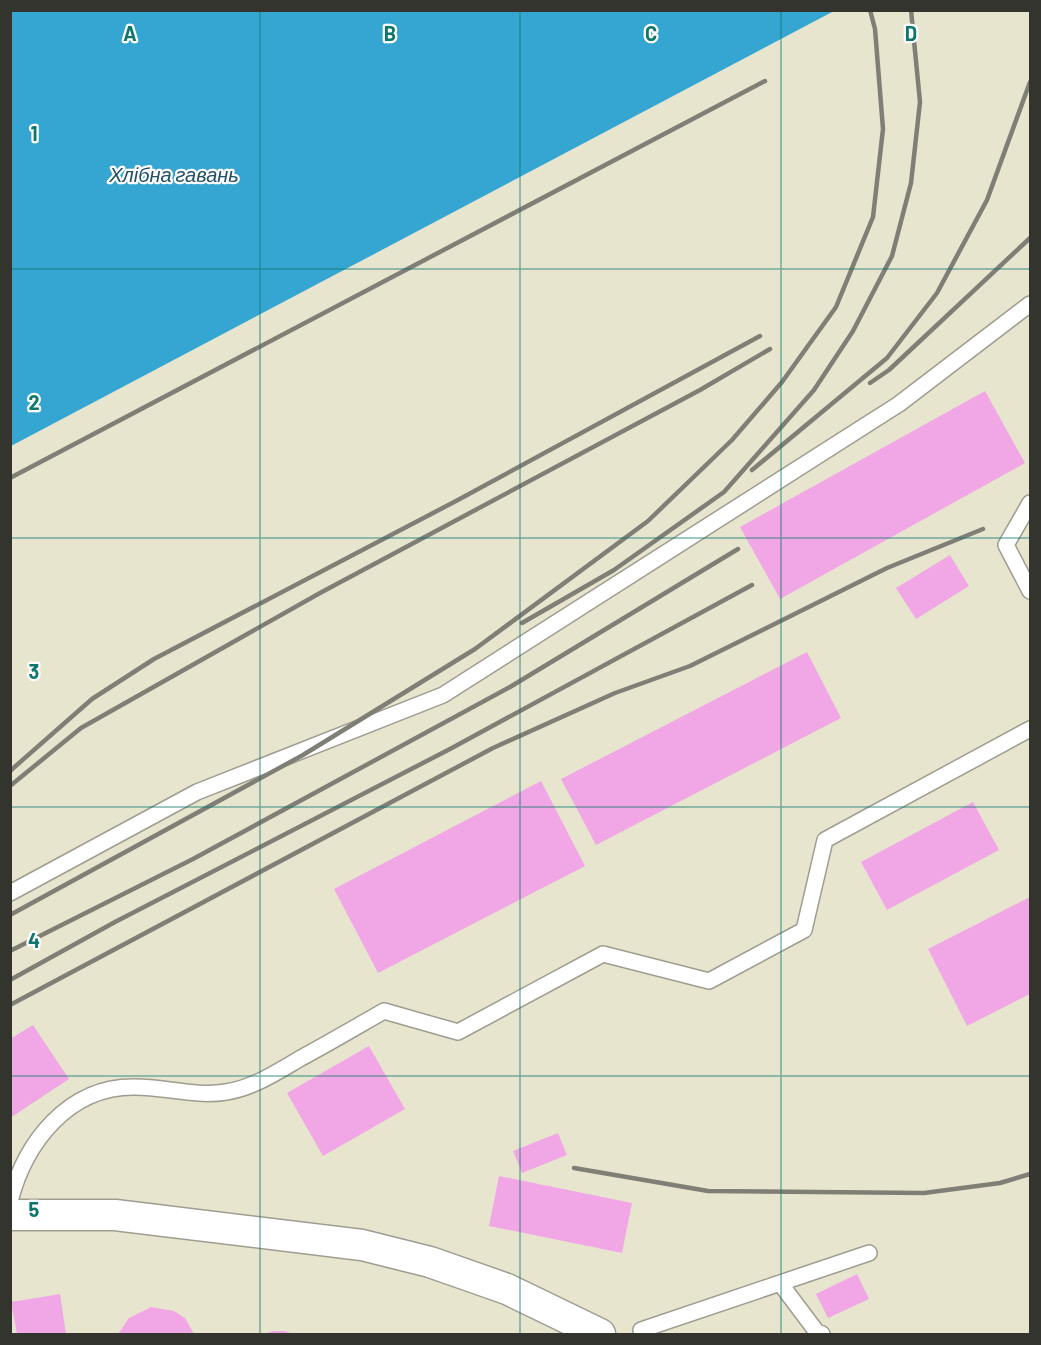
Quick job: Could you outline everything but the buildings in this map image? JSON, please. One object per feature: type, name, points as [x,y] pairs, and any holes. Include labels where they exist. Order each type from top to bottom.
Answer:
[{"type":"street","points":[[10,1215],[115,1215],[362,1245],[430,1262],[507,1289],[600,1335]]},
{"type":"lane","points":[[10,893],[197,792],[443,695],[899,404],[1030,304]]},
{"type":"lane","points":[[1030,503],[1006,545],[1030,591]]},
{"type":"lane","points":[[10,1201],[17,1176],[30,1147],[51,1122],[76,1103],[102,1093],[133,1087],[197,1093],[226,1092],[256,1083],[384,1011],[458,1032],[603,954],[709,981],[804,930],[825,840],[1030,729]]},
{"type":"lane","points":[[641,1330],[869,1253]]},
{"type":"lane","points":[[780,1283],[816,1331],[822,1335]]},
{"type":"shaded area","points":[[834,11],[1030,11],[1030,1334],[11,1334],[11,446]]},
{"type":"water","name":"Хлібна гавань","points":[[11,10],[834,10],[834,11],[11,446]]},
{"type":"railway","points":[[10,915],[303,755],[475,649],[648,521],[732,440],[782,382],[836,307],[873,217],[883,129],[875,29],[870,10]]},
{"type":"railway","points":[[522,623],[614,570],[724,492],[814,390],[853,331],[892,256],[911,183],[920,102],[911,10]]},
{"type":"railway","points":[[10,478],[765,81]]},
{"type":"railway","points":[[752,470],[887,358],[937,293],[987,200],[1030,82]]},
{"type":"railway","points":[[870,383],[889,370],[1030,238]]},
{"type":"railway","points":[[10,771],[92,699],[154,659],[456,501],[760,336]]},
{"type":"railway","points":[[10,786],[81,728],[320,593],[700,390],[770,349]]},
{"type":"railway","points":[[10,1005],[493,748],[615,693],[690,666],[887,568],[983,529]]},
{"type":"railway","points":[[10,951],[193,859],[510,687],[738,549]]},
{"type":"railway","points":[[10,980],[115,922],[450,749],[752,585]]},
{"type":"railway","points":[[574,1168],[708,1191],[924,1193],[1000,1183],[1030,1174]]}]
